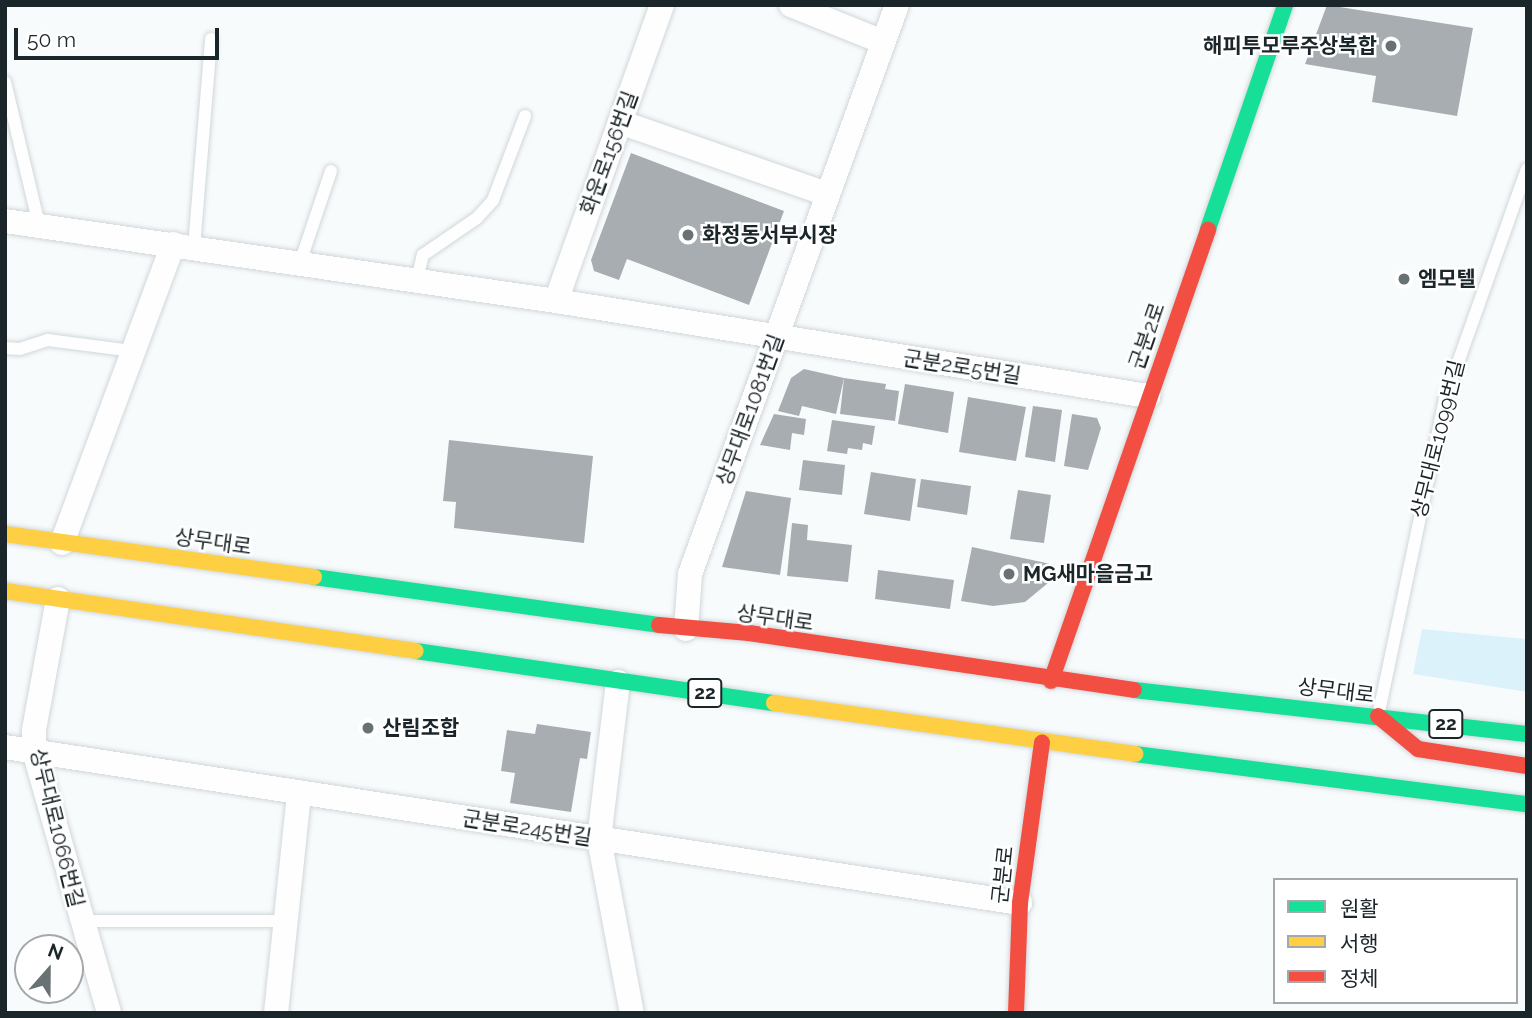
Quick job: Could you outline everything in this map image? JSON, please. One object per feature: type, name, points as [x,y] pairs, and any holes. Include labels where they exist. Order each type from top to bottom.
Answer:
[{"type":"main road","name":"군분2로","points":[[1051,681],[1280,7]]},
{"type":"main road","name":"상무대로","points":[[5,534],[686,629],[750,633],[1051,681],[1378,716],[1418,749],[1527,766]]},
{"type":"main road","name":"22","points":[[5,591],[1042,742],[1406,786],[1437,809],[1463,814]]},
{"type":"main road","name":"22","points":[[1378,716],[1527,734]]},
{"type":"main road","name":"군분로","points":[[1016,1013],[1020,903],[1042,742]]},
{"type":"main road","points":[[1406,786],[1527,804]]},
{"type":"street","name":"화운로156번길","points":[[556,301],[662,5]]},
{"type":"street","points":[[791,5],[883,42]]},
{"type":"street","name":"상무대로1081번길","points":[[686,629],[690,574],[897,5]]},
{"type":"street","points":[[620,122],[827,194]]},
{"type":"street","points":[[5,220],[556,301],[776,337]]},
{"type":"street","points":[[62,543],[133,351],[183,245]]},
{"type":"street","name":"군분2로5번길","points":[[776,337],[1148,397]]},
{"type":"street","name":"상무대로1066번길","points":[[58,599],[34,730],[34,751],[108,1013]]},
{"type":"street","points":[[618,682],[599,839],[632,1013]]},
{"type":"street","name":"군분로245번길","points":[[5,747],[1020,903]]},
{"type":"street","points":[[276,1013],[283,921],[299,793]]},
{"type":"lane","points":[[183,245],[211,39]]},
{"type":"lane","points":[[5,82],[38,225]]},
{"type":"lane","points":[[417,280],[423,255],[477,218],[494,200],[525,116]]},
{"type":"lane","name":"상무대로1099번길","points":[[1378,716],[1445,399],[1523,190],[1527,169]]},
{"type":"lane","points":[[300,263],[331,171]]},
{"type":"lane","points":[[5,348],[20,349],[48,341],[133,351]]},
{"type":"lane","points":[[81,921],[283,921]]},
{"type":"shaded area","points":[[1422,629],[1527,639],[1527,692],[1413,674]]},
{"type":"building","name":"해피투모루주상복합","points":[[1327,5],[1473,28],[1457,116],[1372,102],[1376,76],[1305,64]]},
{"type":"building","name":"화정동서부시장","points":[[631,153],[784,211],[749,305],[627,259],[619,280],[594,271],[591,260]]},
{"type":"building","points":[[804,369],[844,378],[836,414],[802,406],[799,416],[778,411],[791,378]]},
{"type":"building","points":[[844,378],[886,384],[885,389],[899,391],[895,421],[840,414]]},
{"type":"building","points":[[905,384],[954,392],[948,433],[898,424]]},
{"type":"building","points":[[968,397],[1026,407],[1016,461],[959,452]]},
{"type":"building","points":[[1033,406],[1062,410],[1055,462],[1025,457]]},
{"type":"building","points":[[774,414],[806,419],[804,435],[792,433],[790,450],[760,445]]},
{"type":"building","points":[[1072,414],[1097,418],[1101,428],[1088,470],[1064,466]]},
{"type":"building","points":[[832,420],[875,426],[872,445],[863,443],[862,450],[848,448],[847,454],[827,451]]},
{"type":"building","points":[[449,440],[593,456],[584,543],[454,528],[456,502],[443,501]]},
{"type":"building","points":[[803,460],[845,465],[842,495],[799,490]]},
{"type":"building","points":[[871,472],[916,479],[910,521],[864,514]]},
{"type":"building","points":[[921,479],[971,486],[967,515],[917,507]]},
{"type":"building","points":[[1018,490],[1051,495],[1044,543],[1010,539]]},
{"type":"building","points":[[746,491],[791,498],[780,575],[722,567]]},
{"type":"building","points":[[792,523],[808,525],[807,540],[852,545],[848,582],[787,576]]},
{"type":"building","name":"MG새마을금고","points":[[972,547],[1055,565],[1048,583],[1025,602],[993,606],[961,601]]},
{"type":"building","points":[[878,570],[954,580],[950,609],[875,599]]},
{"type":"building","points":[[537,724],[591,732],[587,759],[580,758],[571,812],[510,803],[515,773],[501,771],[507,730],[535,734]]},
{"type":"traffic: fast","points":[[1208,229],[1285,5]]},
{"type":"traffic: fast","points":[[314,577],[659,625]]},
{"type":"traffic: fast","points":[[416,651],[774,703]]},
{"type":"traffic: fast","points":[[1134,690],[1527,734]]},
{"type":"traffic: fast","points":[[1135,754],[1527,804]]},
{"type":"traffic: slow","points":[[5,534],[314,577]]},
{"type":"traffic: slow","points":[[5,591],[416,651]]},
{"type":"traffic: slow","points":[[774,703],[1135,754]]},
{"type":"traffic: jam","points":[[1051,681],[1208,229]]},
{"type":"traffic: jam","points":[[659,625],[749,633],[1134,690]]},
{"type":"traffic: jam","points":[[1378,716],[1418,749],[1527,766]]},
{"type":"traffic: jam","points":[[1016,1013],[1020,903],[1042,742]]},
{"type":"place","name":"해피투모루주상복합","points":[[1391,46]]},
{"type":"place","name":"화정동서부시장","points":[[688,235]]},
{"type":"place","name":"엠모텔","points":[[1404,279]]},
{"type":"place","name":"MG새마을금고","points":[[1009,574]]},
{"type":"place","name":"산림조합","points":[[368,728]]}]
